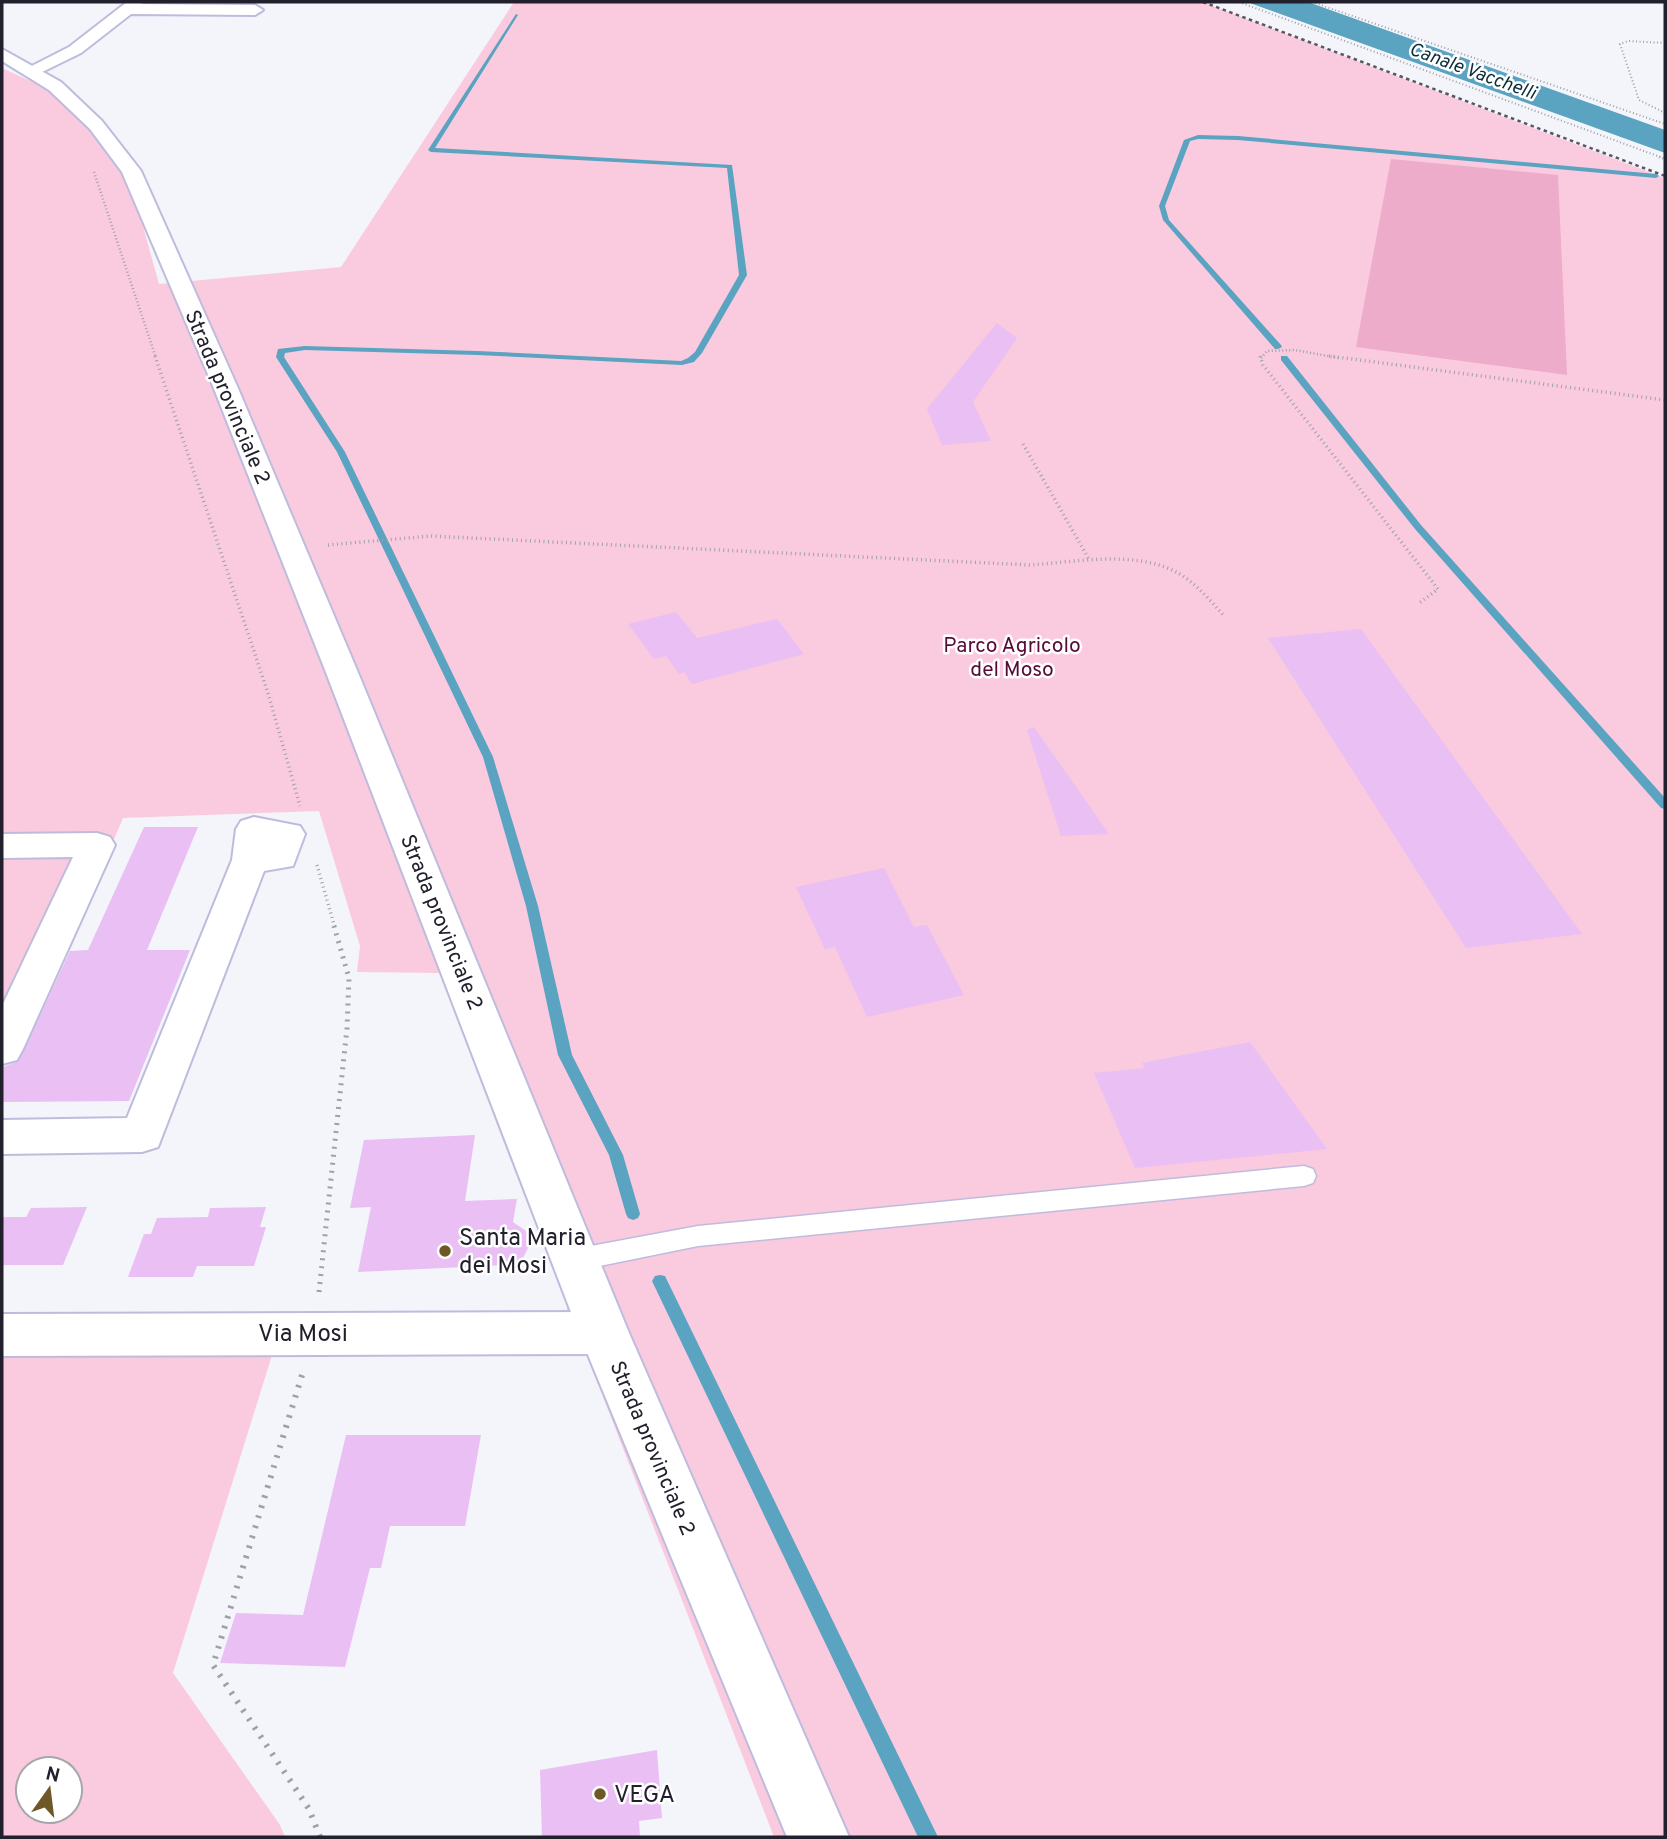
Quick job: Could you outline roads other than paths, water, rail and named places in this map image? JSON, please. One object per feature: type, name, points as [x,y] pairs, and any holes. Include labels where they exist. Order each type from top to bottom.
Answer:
[{"type":"main road","points":[[16,62],[75,50],[132,5],[255,10]]},
{"type":"main road","name":"Strada provinciale 2","points":[[16,62],[55,86],[96,125],[131,171],[225,386],[344,675],[604,1333],[818,1837]]},
{"type":"main road","points":[[2,846],[97,845],[2,1049]]},
{"type":"main road","points":[[2,1136],[142,1135],[250,860]]},
{"type":"main road","name":"Via Mosi","points":[[2,1335],[604,1333]]},
{"type":"lane","points":[[575,1260],[698,1236],[1304,1176]]},
{"type":"water","name":"Canale Vacchelli","points":[[1247,2],[1308,2],[1665,130],[1665,153]]},
{"type":"waterway","points":[[516,15],[431,150],[730,166],[743,275],[698,353],[691,360],[682,363],[305,348],[281,351],[280,357],[341,452],[488,757],[532,906],[565,1055],[616,1155],[633,1214]]},
{"type":"waterway","points":[[1278,347],[1166,220],[1162,206],[1187,140],[1198,137],[1238,138],[1656,176]]},
{"type":"waterway","points":[[1284,358],[1418,527],[1665,805]]},
{"type":"waterway","points":[[660,1281],[928,1837]]},
{"type":"railway","points":[[1203,2],[1665,176]]},
{"type":"place","name":"Santa Maria dei Mosi","points":[[445,1251]]},
{"type":"place","name":"VEGA","points":[[600,1794]]},
{"type":"park label","name":"Parco Agricolo del Moso","points":[[1012,657]]}]
